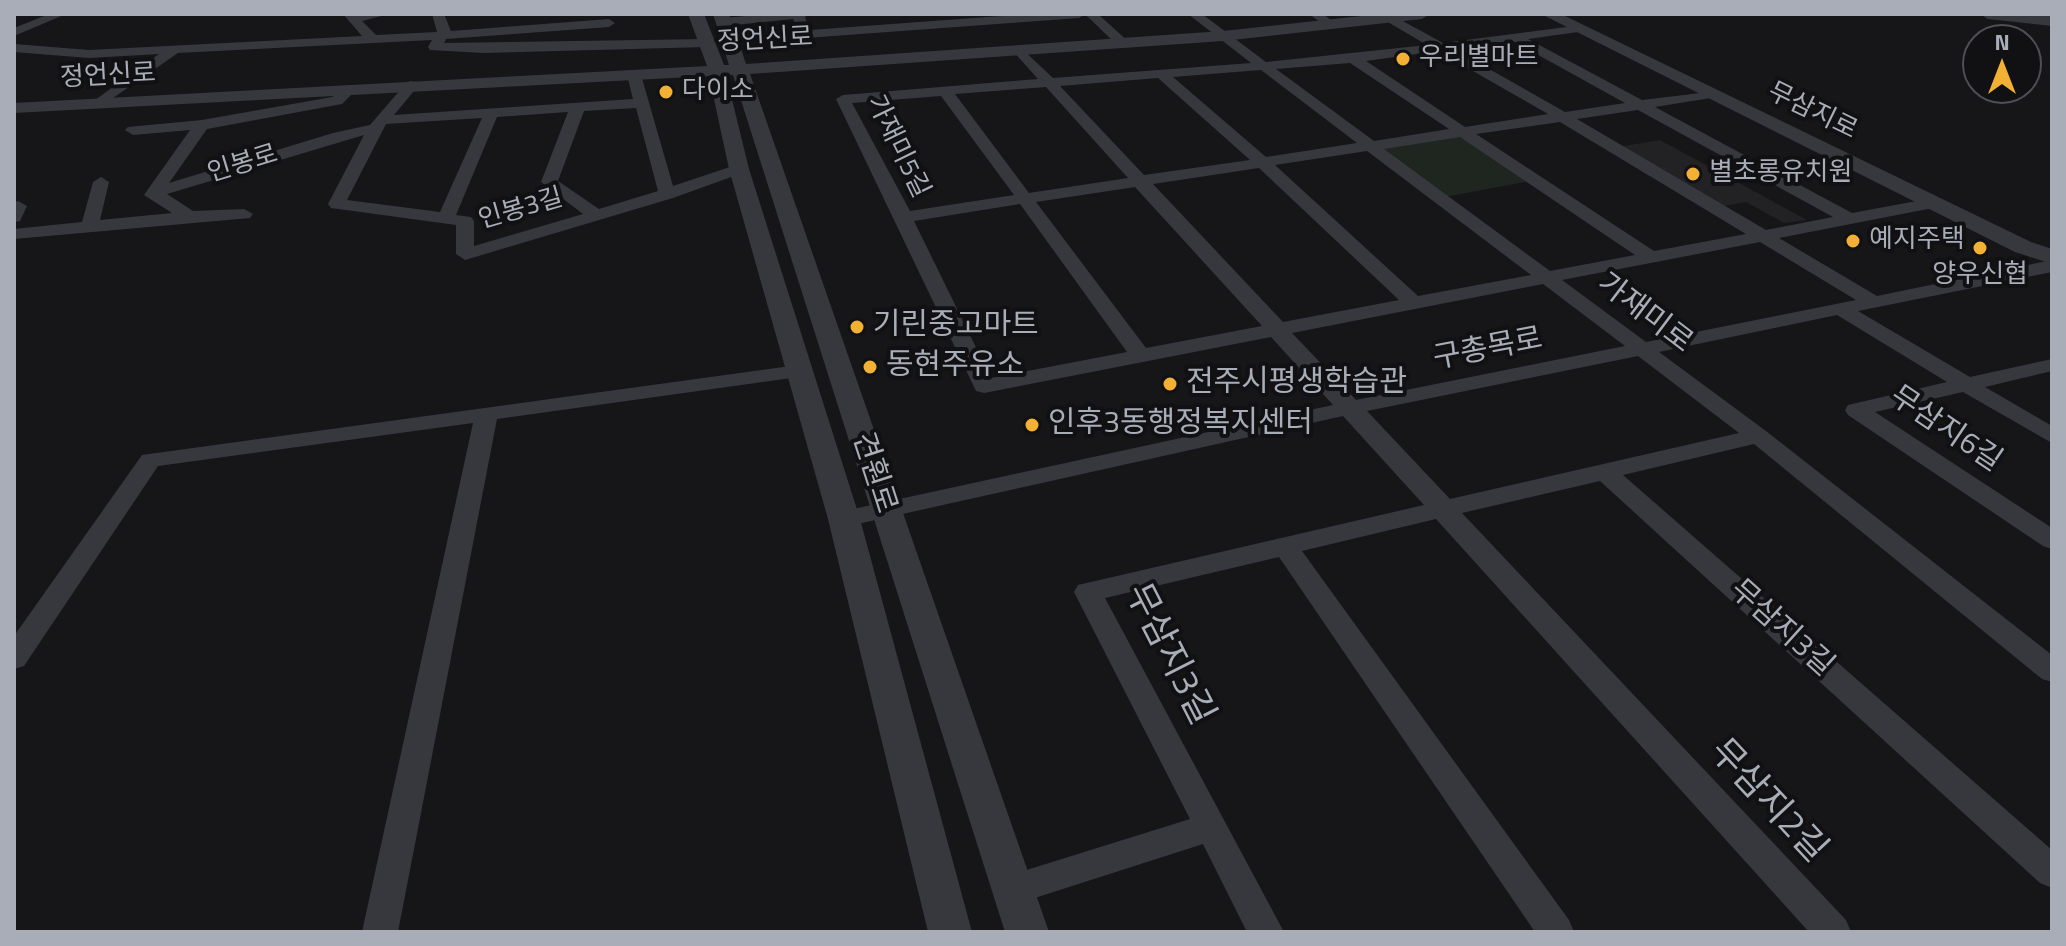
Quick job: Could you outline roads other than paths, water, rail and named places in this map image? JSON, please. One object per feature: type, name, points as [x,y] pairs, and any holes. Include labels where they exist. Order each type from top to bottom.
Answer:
[{"type":"street","points":[[14,32],[60,14]]},
{"type":"street","points":[[351,16],[383,14]]},
{"type":"street","points":[[438,14],[445,30],[435,47],[483,49],[717,39],[803,14]]},
{"type":"street","points":[[797,14],[806,34],[1079,14]]},
{"type":"street","points":[[1091,14],[1123,43]]},
{"type":"street","name":"가재미로","points":[[1194,14],[1758,436],[2052,671]]},
{"type":"street","points":[[1315,14],[1332,25]]},
{"type":"street","name":"정언신로","points":[[14,108],[634,75],[717,39],[1019,50],[1223,36],[1422,14]]},
{"type":"street","name":"무삼지로","points":[[1549,14],[2023,247],[2052,257]]},
{"type":"street","points":[[1988,14],[2052,21]]},
{"type":"street","points":[[351,16],[371,38]]},
{"type":"street","points":[[1390,18],[1874,302]]},
{"type":"street","points":[[14,48],[89,54],[174,50],[441,36],[608,19],[611,45]]},
{"type":"street","name":"가재미5길","points":[[904,217],[843,99],[1353,59],[1578,28]]},
{"type":"street","points":[[1515,37],[1850,219]]},
{"type":"street","name":"견훤로","points":[[717,39],[739,169],[844,519],[950,932]]},
{"type":"street","name":"견훤로","points":[[717,39],[884,508],[1027,932]]},
{"type":"street","points":[[100,103],[174,50]]},
{"type":"street","points":[[1019,50],[1442,508]]},
{"type":"street","points":[[1353,59],[1650,257]]},
{"type":"street","points":[[1161,74],[1263,163],[1414,303]]},
{"type":"street","points":[[634,75],[667,194]]},
{"type":"street","points":[[378,124],[412,85]]},
{"type":"street","name":"정언신로","points":[[133,130],[202,125],[337,101],[350,89]]},
{"type":"street","points":[[945,91],[1141,356]]},
{"type":"street","points":[[1712,94],[904,217],[984,386],[1933,203]]},
{"type":"street","name":"인봉로","points":[[153,193],[378,124],[642,103]]},
{"type":"street","name":"인봉3길","points":[[577,109],[549,182],[596,215]]},
{"type":"street","name":"인봉3길","points":[[445,220],[491,114]]},
{"type":"street","name":"인봉3길","points":[[378,124],[337,204],[465,221],[465,254],[667,194],[739,169]]},
{"type":"street","points":[[130,224],[202,125]]},
{"type":"street","points":[[89,227],[101,182]]},
{"type":"street","name":"인봉로","points":[[153,193],[189,216]]},
{"type":"street","points":[[14,234],[189,216],[244,214]]},
{"type":"street","name":"구총목로","points":[[844,519],[1350,408],[2052,266]]},
{"type":"street","points":[[1840,309],[1966,385]]},
{"type":"street","name":"무삼지6길","points":[[2052,365],[1856,410],[2052,540]]},
{"type":"street","points":[[14,658],[150,460],[798,371]]},
{"type":"street","name":"무삼지6길","points":[[1966,385],[2052,436]]},
{"type":"street","points":[[380,932],[486,416]]},
{"type":"street","name":"무삼지3길","points":[[1266,932],[1088,592],[1758,436]]},
{"type":"street","name":"무삼지3길","points":[[1605,472],[2052,872]]},
{"type":"street","name":"무삼지2길","points":[[1442,508],[1833,932]]},
{"type":"street","points":[[1285,546],[1556,932]]},
{"type":"street","points":[[1013,889],[1211,827]]},
{"type":"place","name":"우리별마트","points":[[1403,59]]},
{"type":"place","name":"다이소","points":[[666,92]]},
{"type":"place","name":"별초롱유치원","points":[[1693,174]]},
{"type":"place","name":"예지주택","points":[[1853,241]]},
{"type":"place","name":"양우신협","points":[[1980,248]]},
{"type":"place","name":"기린중고마트","points":[[857,327]]},
{"type":"place","name":"동현주유소","points":[[870,367]]},
{"type":"place","name":"전주시평생학습관","points":[[1170,384]]},
{"type":"place","name":"인후3동행정복지센터","points":[[1032,425]]}]
